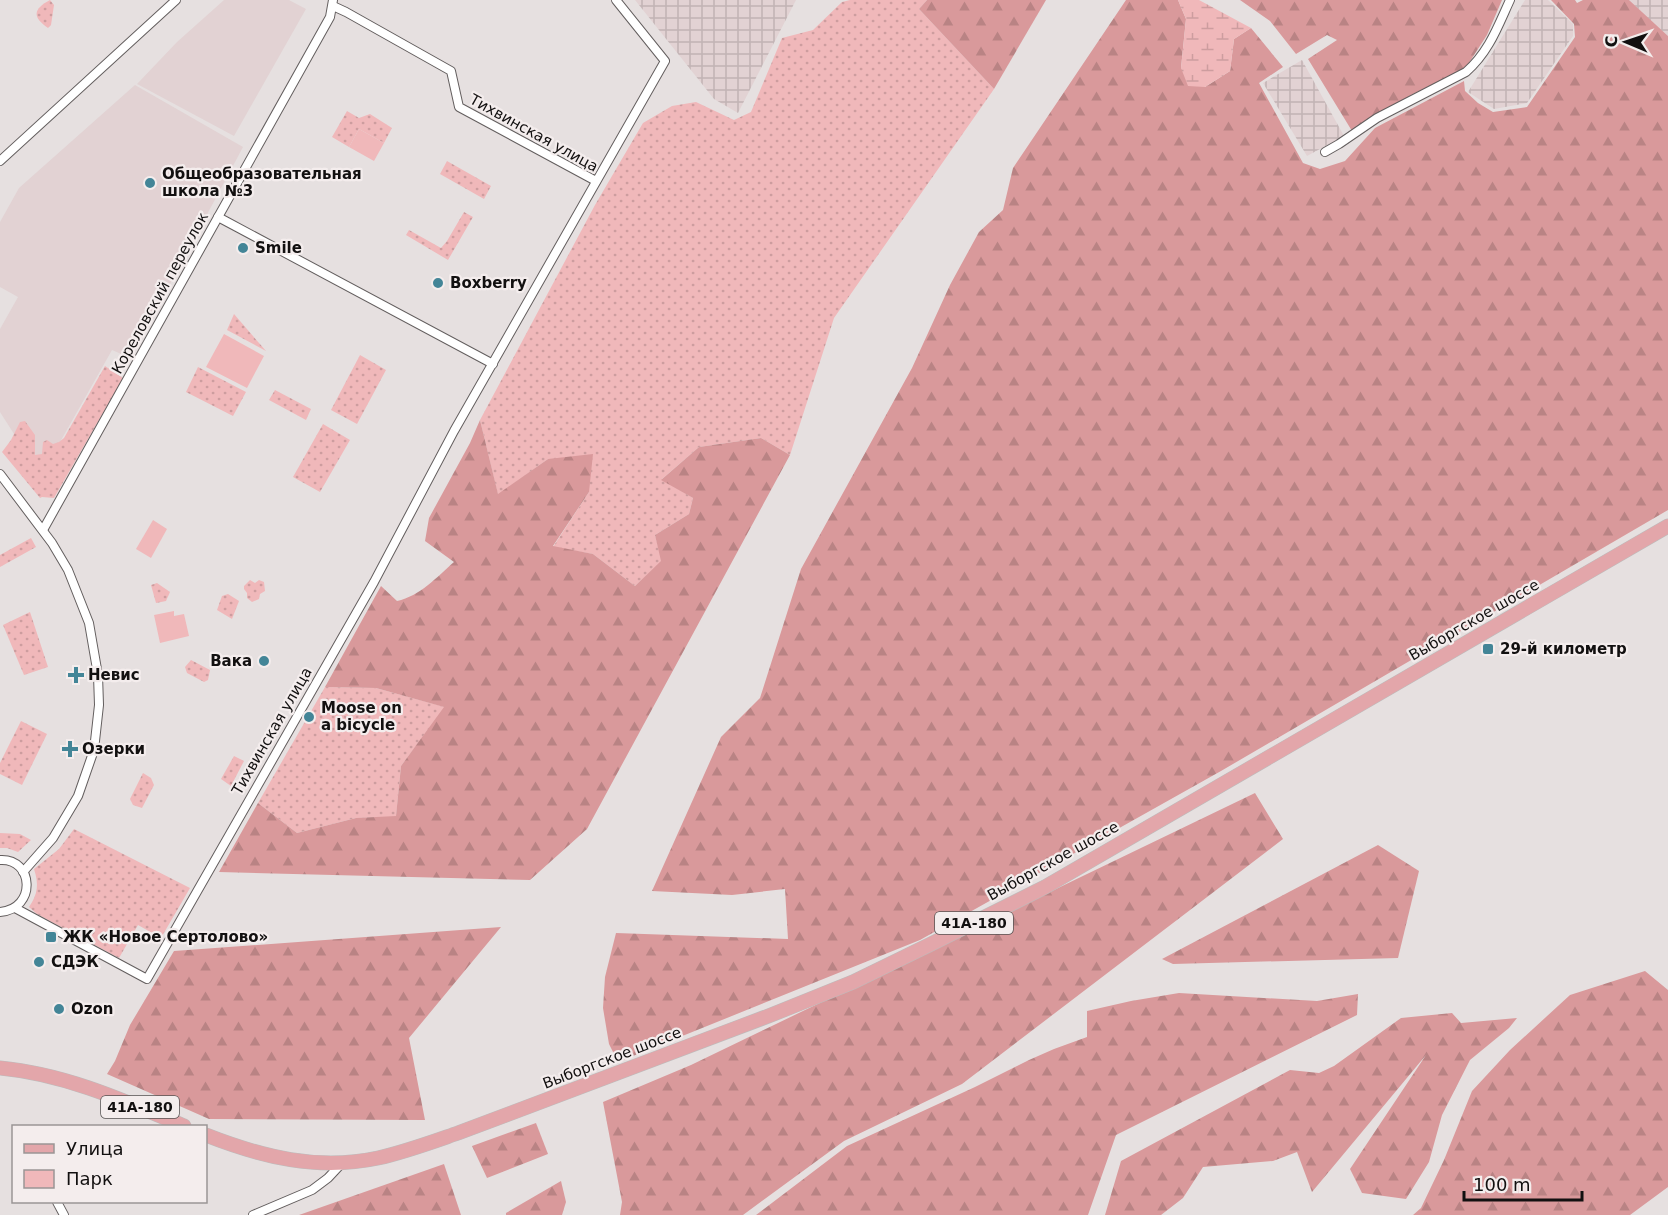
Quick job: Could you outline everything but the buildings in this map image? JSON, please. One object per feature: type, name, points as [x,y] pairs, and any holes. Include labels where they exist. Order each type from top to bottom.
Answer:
[{"type":"main road","name":"Выборгское шоссе","points":[[207,1135],[251,1152],[305,1162],[343,1162],[376,1158],[458,1133],[771,1015],[872,972],[1045,886],[1668,526]]},
{"type":"main road","name":"41А-180","points":[[0,1068],[53,1076],[94,1089],[182,1125]]},
{"type":"main road","name":"41А-180","points":[[0,1078],[16,1078],[94,1089]]},
{"type":"street","points":[[0,161],[176,0]]},
{"type":"street","points":[[596,181],[665,61],[616,0]]},
{"type":"street","points":[[1325,152],[1377,118],[1466,72],[1477,62],[1491,42],[1510,0]]},
{"type":"street","name":"Тихвинская улица","points":[[15,908],[147,979],[374,582],[454,431],[596,181],[459,107],[451,71],[333,3]]},
{"type":"street","name":"Кореловский переулок","points":[[43,530],[330,17],[333,3]]},
{"type":"street","points":[[218,217],[493,364]]},
{"type":"street","points":[[0,474],[43,530],[68,570],[88,623],[98,675],[99,705],[94,750],[78,796],[53,838],[23,872]]},
{"type":"street","points":[[0,860],[16,864],[23,872],[27,881],[27,891],[15,908],[0,912]]},
{"type":"street","points":[[253,1215],[312,1190],[328,1178],[343,1162]]},
{"type":"shaded area","points":[[224,0],[289,0],[306,9],[234,136],[137,84],[177,42]]},
{"type":"shaded area","points":[[635,0],[796,0],[738,113],[714,99]]},
{"type":"shaded area","points":[[1525,0],[1548,0],[1573,24],[1573,36],[1527,103],[1494,109],[1468,92]]},
{"type":"shaded area","points":[[1629,0],[1668,0],[1668,36],[1652,22]]},
{"type":"shaded area","points":[[1302,60],[1344,136],[1307,156],[1263,83]]},
{"type":"shaded area","points":[[135,85],[243,147],[163,297],[128,357],[112,350],[51,458],[30,459],[0,412],[0,329],[18,297],[0,287],[0,222],[19,188]]},
{"type":"green space","points":[[50,0],[54,5],[51,25],[48,28],[39,20],[37,13],[40,7]]},
{"type":"green space","points":[[850,0],[927,0],[919,9],[994,89],[834,318],[790,455],[761,438],[699,447],[662,479],[693,498],[689,514],[655,535],[662,561],[635,586],[593,554],[553,547],[589,492],[548,459],[498,495],[480,420],[595,205],[643,123],[672,106],[696,102],[734,120],[751,112],[782,38],[813,30],[842,2]]},
{"type":"green space","points":[[927,0],[1046,0],[994,89],[919,9]]},
{"type":"green space","points":[[1126,0],[1178,0],[1186,19],[1181,68],[1205,87],[1230,71],[1234,39],[1251,28],[1283,67],[1259,83],[1303,163],[1320,169],[1345,161],[1375,128],[1464,81],[1465,91],[1478,103],[1493,112],[1527,107],[1575,37],[1574,24],[1551,0],[1575,0],[1577,3],[1583,0],[1629,0],[1668,36],[1668,510],[1221,771],[920,940],[618,1062],[609,1044],[603,1008],[605,977],[616,933],[788,939],[785,889],[732,895],[652,891],[721,737],[760,698],[801,569],[912,368],[950,285],[979,232],[1003,210],[1013,168]]},
{"type":"green space","points":[[1178,0],[1199,0],[1251,28],[1234,39],[1230,71],[1205,87],[1188,86],[1181,68],[1186,19]]},
{"type":"green space","points":[[1240,0],[1502,0],[1487,35],[1465,69],[1411,95],[1352,131],[1308,59],[1337,40],[1327,35],[1296,54],[1270,21]]},
{"type":"green space","points":[[347,111],[359,118],[370,114],[392,128],[384,143],[359,129],[349,147],[332,137]]},
{"type":"green space","points":[[359,129],[384,143],[374,161],[349,147]]},
{"type":"green space","points":[[447,161],[491,186],[484,199],[440,174]]},
{"type":"green space","points":[[464,212],[473,217],[448,260],[406,235],[409,230],[441,248]]},
{"type":"green space","points":[[234,314],[266,351],[227,330]]},
{"type":"green space","points":[[224,334],[264,356],[247,388],[206,367]]},
{"type":"green space","points":[[360,355],[386,370],[357,424],[331,410]]},
{"type":"green space","points":[[105,366],[123,378],[54,498],[40,498],[2,452],[20,422],[25,421],[35,435],[35,455],[42,454],[43,442],[47,440],[53,444],[64,438]]},
{"type":"green space","points":[[198,367],[246,392],[233,416],[186,392]]},
{"type":"green space","points":[[275,390],[311,409],[306,420],[269,400]]},
{"type":"green space","points":[[480,420],[498,494],[548,459],[593,454],[589,492],[553,546],[593,554],[635,586],[661,561],[655,535],[689,514],[693,498],[661,480],[699,447],[761,438],[790,455],[587,829],[530,880],[219,872],[258,803],[297,833],[356,818],[396,816],[401,766],[444,707],[376,688],[325,687],[381,586],[397,601],[405,599],[428,585],[454,562],[425,541],[429,518]]},
{"type":"green space","points":[[323,424],[350,440],[320,492],[293,477]]},
{"type":"green space","points":[[153,520],[167,529],[151,558],[136,549]]},
{"type":"green space","points":[[31,538],[36,547],[0,567],[0,555]]},
{"type":"green space","points":[[250,580],[255,583],[259,580],[264,582],[265,591],[260,594],[259,599],[252,602],[247,598],[244,589]]},
{"type":"green space","points":[[157,583],[170,592],[166,601],[156,603],[151,585]]},
{"type":"green space","points":[[228,594],[239,601],[232,619],[217,610],[222,596]]},
{"type":"green space","points":[[174,611],[174,616],[184,614],[189,636],[160,643],[154,615]]},
{"type":"green space","points":[[30,612],[48,667],[24,675],[3,625]]},
{"type":"green space","points":[[191,660],[210,670],[208,680],[204,682],[187,673],[185,667]]},
{"type":"green space","points":[[325,687],[376,688],[445,707],[401,766],[396,817],[356,818],[297,833],[258,803]]},
{"type":"green space","points":[[21,721],[47,734],[22,785],[0,774],[0,763]]},
{"type":"green space","points":[[234,756],[244,761],[231,786],[221,779]]},
{"type":"green space","points":[[143,773],[151,778],[154,785],[142,808],[133,805],[130,799]]},
{"type":"green space","points":[[1255,793],[1283,839],[962,1084],[844,1141],[743,1215],[620,1215],[622,1202],[603,1102],[691,1065]]},
{"type":"green space","points":[[74,829],[190,888],[161,938],[138,925],[119,958],[37,914],[29,907],[37,889],[34,869],[59,849]]},
{"type":"green space","points":[[0,833],[20,834],[31,840],[18,852],[0,848]]},
{"type":"green space","points":[[1378,845],[1419,871],[1398,958],[1173,964],[1162,959]]},
{"type":"green space","points":[[501,927],[409,1038],[425,1120],[209,1119],[107,1074],[130,1025],[174,951]]},
{"type":"green space","points":[[1645,971],[1668,990],[1668,1187],[1630,1215],[1413,1215],[1421,1208],[1444,1160],[1472,1091],[1510,1050],[1570,995]]},
{"type":"green space","points":[[1179,993],[1317,1001],[1358,994],[1357,1015],[1116,1135],[1088,1215],[756,1215],[847,1146],[1029,1060],[1087,1037],[1087,1011]]},
{"type":"green space","points":[[1452,1013],[1461,1023],[1517,1018],[1509,1028],[1470,1060],[1442,1115],[1429,1162],[1406,1199],[1362,1193],[1350,1169],[1426,1055],[1312,1192],[1297,1152],[1273,1161],[1203,1167],[1183,1198],[1161,1215],[1105,1215],[1121,1161],[1290,1070],[1319,1073],[1334,1066],[1401,1018]]},
{"type":"green space","points":[[536,1123],[548,1154],[487,1178],[472,1146]]},
{"type":"green space","points":[[444,1164],[461,1215],[299,1215]]},
{"type":"green space","points":[[561,1181],[566,1202],[562,1215],[506,1215],[506,1213]]},
{"type":"place","name":"Общеобразовательная школа №3","points":[[150,183]]},
{"type":"place","name":"Smile","points":[[243,248]]},
{"type":"place","name":"Boxberry","points":[[438,283]]},
{"type":"place","name":"29-й километр","points":[[1488,649]]},
{"type":"place","name":"Вака","points":[[264,661]]},
{"type":"place","name":"Невис","points":[[76,675]]},
{"type":"place","name":"Moose on a bicycle","points":[[309,717]]},
{"type":"place","name":"Озерки","points":[[70,749]]},
{"type":"place","name":"ЖК «Новое Сертолово»","points":[[51,937]]},
{"type":"place","name":"СДЭК","points":[[39,962]]},
{"type":"place","name":"Ozon","points":[[59,1009]]}]
